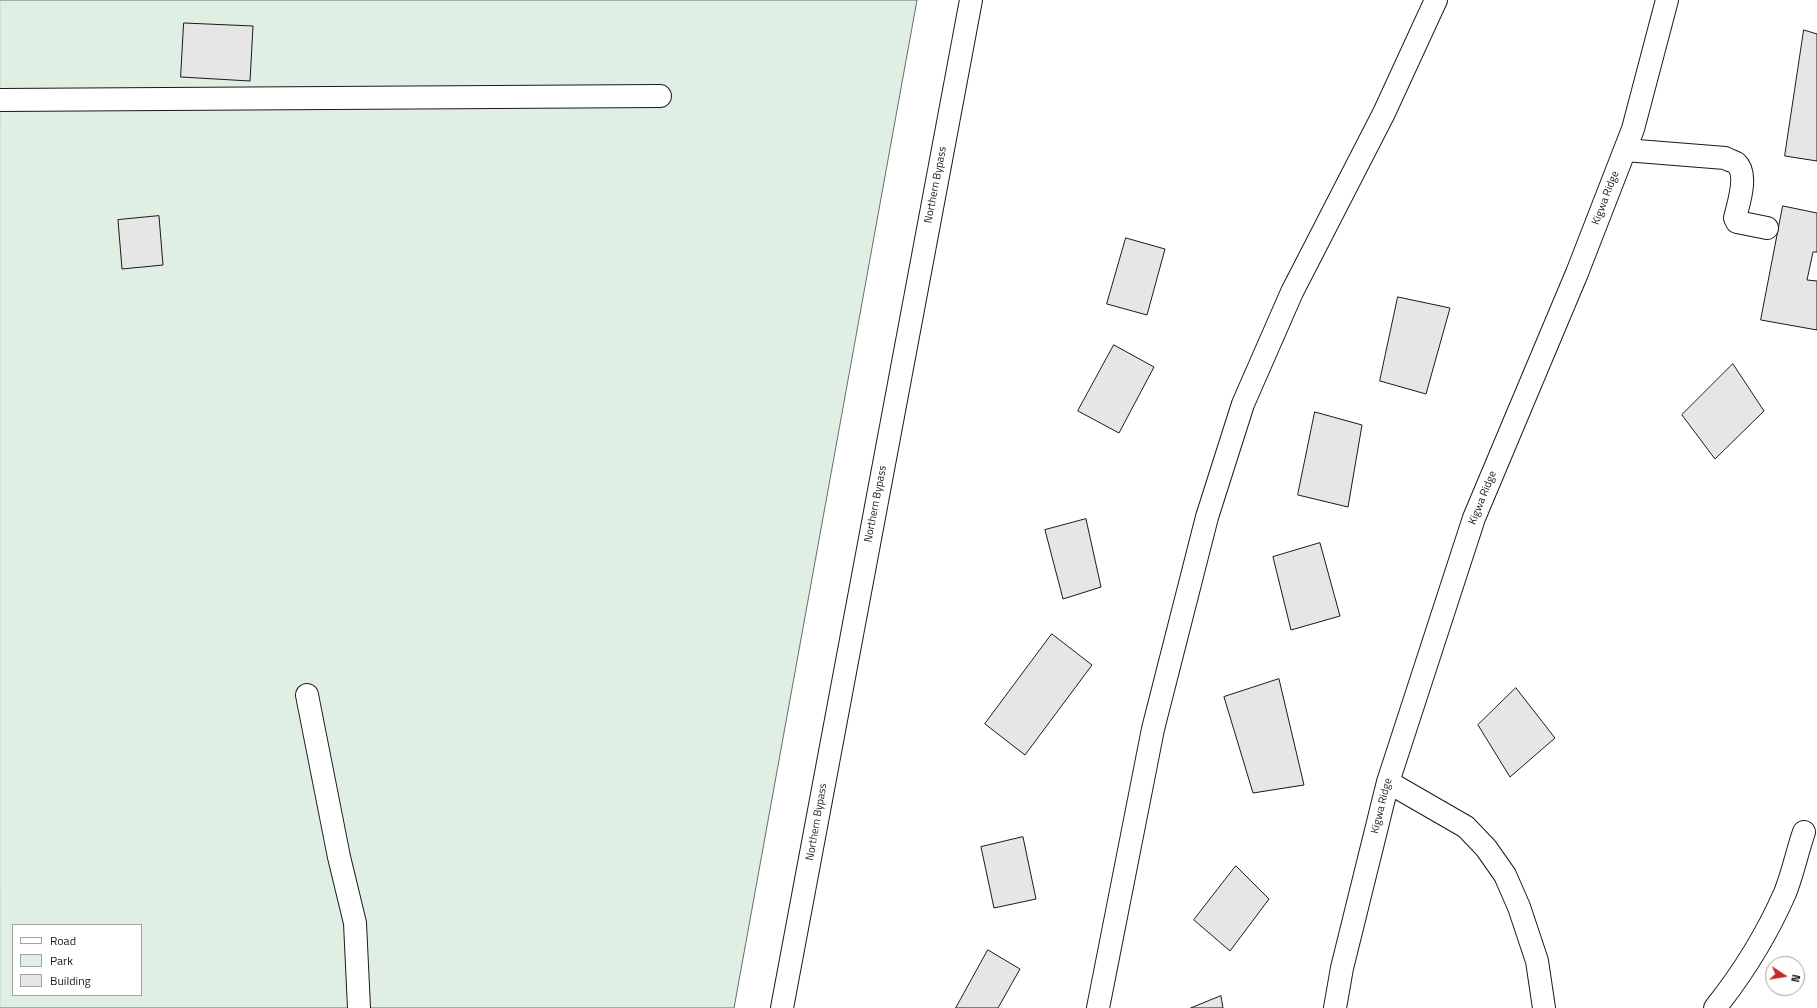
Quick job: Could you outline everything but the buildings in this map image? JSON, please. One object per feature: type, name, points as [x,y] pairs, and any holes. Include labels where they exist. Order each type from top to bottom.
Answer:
[{"type":"street","name":"Northern Bypass","points":[[782,1008],[970,0]]},
{"type":"street","points":[[1098,1008],[1153,729],[1207,517],[1243,404],[1292,292],[1384,113],[1436,0]]},
{"type":"street","name":"Kigwa Ridge","points":[[1335,1008],[1342,968],[1388,782],[1474,518],[1577,273],[1633,129],[1667,0]]},
{"type":"street","points":[[0,100],[660,96]]},
{"type":"street","points":[[1625,150],[1725,158],[1736,164],[1742,172],[1742,188],[1735,218],[1737,222],[1766,228]]},
{"type":"street","points":[[307,695],[339,857],[355,923],[359,1008]]},
{"type":"street","points":[[1388,782],[1466,827],[1486,848],[1505,875],[1519,907],[1537,961],[1544,1008]]},
{"type":"street","points":[[1715,1008],[1728,992],[1762,940],[1785,892],[1804,832]]},
{"type":"green space","points":[[0,0],[917,0],[734,1008],[0,1008]]}]
